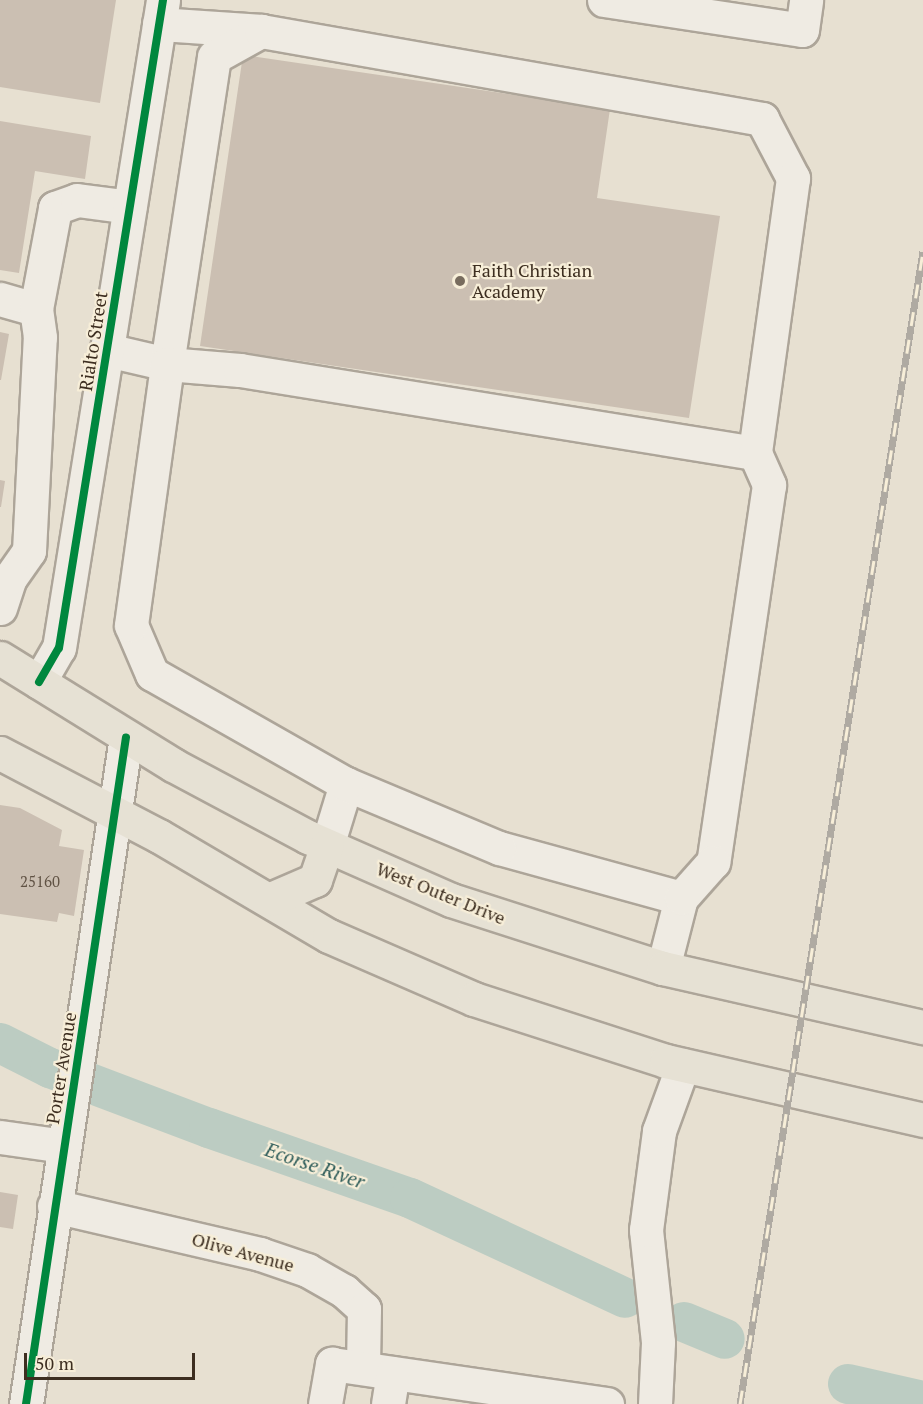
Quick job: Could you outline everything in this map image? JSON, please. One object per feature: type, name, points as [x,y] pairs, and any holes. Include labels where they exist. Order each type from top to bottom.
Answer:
[{"type":"main road","name":"West Outer Drive","points":[[0,658],[126,737],[327,846],[451,900],[663,968],[923,1027]]},
{"type":"main road","points":[[0,753],[271,899],[329,936],[474,999],[683,1065],[923,1120]]},
{"type":"main road","points":[[271,899],[315,880],[327,846]]},
{"type":"street","points":[[604,0],[802,30],[806,0]]},
{"type":"street","points":[[161,12],[762,118],[793,178],[755,453],[769,485],[713,862],[681,898],[663,968]]},
{"type":"street","name":"Rialto Street","points":[[39,682],[59,648],[161,12]]},
{"type":"street","points":[[261,31],[214,57],[166,364],[131,625],[152,674],[346,784],[499,848],[681,898]]},
{"type":"street","points":[[0,608],[10,578],[29,551],[40,337],[36,309],[55,208],[77,200],[130,207]]},
{"type":"street","points":[[0,299],[36,309]]},
{"type":"street","points":[[107,350],[166,364],[240,370],[755,453]]},
{"type":"street","name":"Porter Avenue","points":[[26,1404],[79,1041],[117,816],[126,737]]},
{"type":"street","points":[[327,846],[346,784]]},
{"type":"street","points":[[655,1404],[658,1342],[646,1230],[659,1131],[683,1065]]},
{"type":"street","points":[[0,1137],[64,1146]]},
{"type":"street","name":"Olive Avenue","points":[[54,1206],[260,1254],[307,1270],[344,1291],[364,1309],[369,1377]]},
{"type":"street","points":[[326,1404],[369,1377],[607,1404]]},
{"type":"building","points":[[0,0],[116,0],[100,103],[0,87]]},
{"type":"building","name":"Faith Christian Academy","points":[[243,55],[610,109],[597,198],[720,216],[689,418],[200,346]]},
{"type":"building","points":[[0,121],[91,136],[85,179],[35,171],[19,273],[0,270]]},
{"type":"building","points":[[0,332],[9,334],[1,380],[0,380]]},
{"type":"building","points":[[0,480],[5,481],[1,507],[0,507]]},
{"type":"building","points":[[0,805],[20,808],[62,830],[59,846],[84,850],[74,916],[59,913],[57,922],[0,914]]},
{"type":"building","points":[[0,1192],[18,1195],[13,1229],[0,1227]]},
{"type":"waterway","name":"Ecorse River","points":[[0,1043],[50,1068],[209,1128],[410,1198],[625,1298]]},
{"type":"waterway","name":"Ecorse River","points":[[684,1322],[725,1339]]},
{"type":"waterway","name":"Ecorse River","points":[[848,1384],[923,1401]]},
{"type":"railway","points":[[740,1404],[923,251]]},
{"type":"cycle path","points":[[39,682],[59,648],[163,0]]},
{"type":"cycle path","points":[[26,1404],[126,737]]},
{"type":"place","name":"Faith Christian Academy","points":[[460,281]]}]
